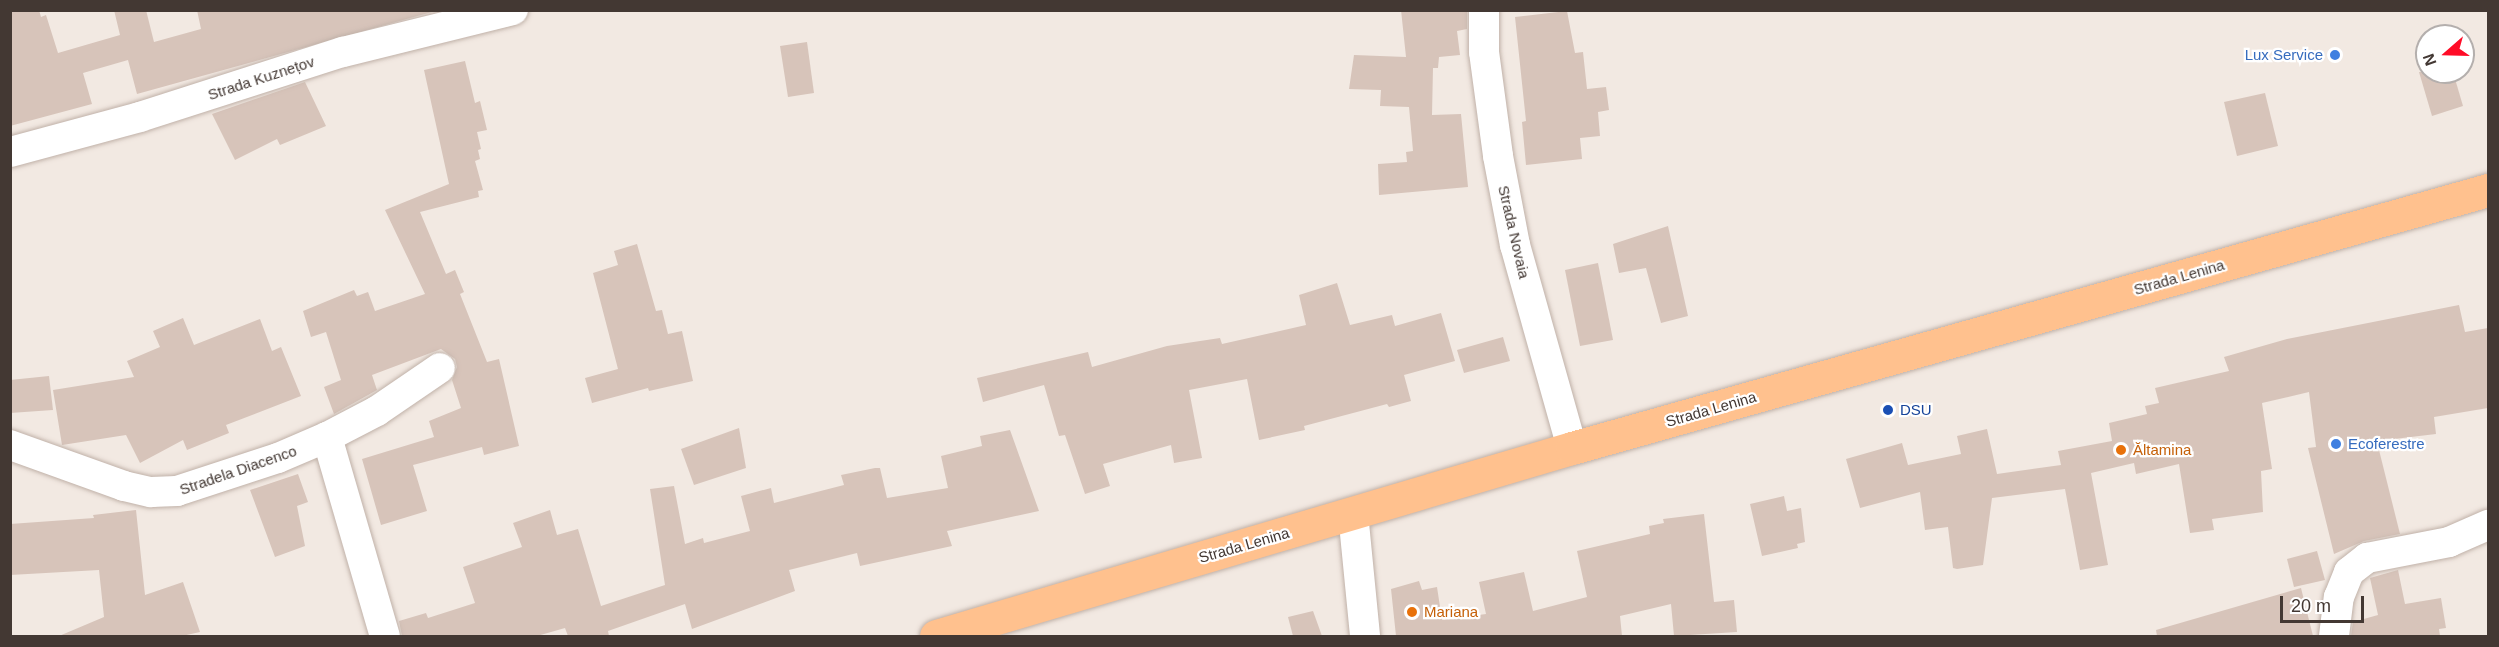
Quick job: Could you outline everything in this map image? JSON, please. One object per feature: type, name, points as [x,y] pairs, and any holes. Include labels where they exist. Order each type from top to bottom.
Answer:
[{"type":"main road","name":"Strada Lenina","points":[[936,636],[1572,448],[2488,190]]},
{"type":"street","name":"Strada Kuznețov","points":[[10,152],[140,117],[344,52],[513,10]]},
{"type":"street","name":"Strada Novaia","points":[[1484,10],[1484,52],[1498,156],[1515,245],[1572,448]]},
{"type":"street","name":"Stradela Diacenco","points":[[10,445],[151,492],[177,491],[278,458],[327,437],[377,411],[440,368]]},
{"type":"street","points":[[327,437],[385,636]]},
{"type":"street","points":[[1353,513],[1365,636]]},
{"type":"street","points":[[2334,636],[2338,597],[2349,572],[2367,558],[2449,542],[2488,525]]},
{"type":"building","points":[[10,10],[39,10],[41,17],[46,15],[58,53],[120,35],[114,10],[146,10],[154,42],[201,29],[197,10],[439,10],[137,94],[128,60],[83,73],[92,104],[10,126]]},
{"type":"building","points":[[1401,10],[1467,10],[1467,29],[1457,31],[1460,55],[1439,57],[1438,68],[1433,68],[1432,115],[1461,114],[1468,187],[1379,195],[1378,164],[1407,162],[1406,152],[1413,151],[1409,107],[1380,106],[1381,90],[1349,89],[1354,55],[1406,57]]},
{"type":"building","points":[[1567,11],[1575,53],[1583,52],[1587,89],[1606,87],[1609,110],[1598,112],[1600,136],[1580,138],[1582,159],[1526,165],[1522,122],[1526,121],[1515,17]]},
{"type":"building","points":[[807,42],[814,93],[788,97],[780,46]]},
{"type":"building","points":[[465,61],[475,103],[480,101],[487,130],[477,132],[481,149],[478,150],[480,159],[475,161],[483,190],[478,191],[479,197],[420,212],[446,274],[455,270],[464,292],[460,294],[487,362],[499,359],[519,446],[484,455],[482,447],[413,465],[427,511],[381,525],[362,459],[434,437],[429,421],[461,408],[452,380],[457,367],[455,359],[441,349],[372,375],[377,390],[334,414],[324,387],[341,380],[326,332],[311,337],[303,311],[354,290],[357,296],[368,292],[375,311],[425,294],[385,210],[449,184],[424,70]]},
{"type":"building","points":[[305,82],[326,126],[280,145],[277,139],[235,160],[212,114]]},
{"type":"building","points":[[2423,84],[2457,84],[2463,106],[2432,116]]},
{"type":"building","points":[[2265,93],[2278,146],[2237,156],[2224,102]]},
{"type":"building","points":[[1668,226],[1688,316],[1661,323],[1646,268],[1619,273],[1613,244]]},
{"type":"building","points":[[637,244],[656,311],[662,310],[668,334],[682,331],[693,381],[649,391],[648,388],[592,403],[585,378],[618,369],[593,273],[618,265],[614,251]]},
{"type":"building","points":[[1598,263],[1613,340],[1580,346],[1565,270]]},
{"type":"building","points":[[1337,283],[1350,325],[1392,315],[1395,326],[1441,313],[1455,361],[1404,375],[1411,401],[1389,407],[1387,404],[1304,426],[1305,430],[1259,440],[1247,379],[1189,390],[1202,458],[1174,463],[1171,445],[1103,464],[1110,486],[1085,494],[1065,435],[1059,436],[1044,385],[983,402],[977,378],[1088,352],[1092,367],[1167,346],[1220,338],[1222,344],[1306,325],[1299,295]]},
{"type":"building","points":[[2459,305],[2465,332],[2488,328],[2488,408],[2434,417],[2436,434],[2394,439],[2395,449],[2379,450],[2400,534],[2364,541],[2334,554],[2308,448],[2316,447],[2309,392],[2262,403],[2272,469],[2261,471],[2263,512],[2212,519],[2214,530],[2190,533],[2179,464],[2136,474],[2134,463],[2091,473],[2108,565],[2080,570],[2065,489],[1992,498],[1983,565],[1957,569],[1953,568],[1948,527],[1925,530],[1920,492],[1860,508],[1846,459],[1902,443],[1908,465],[1961,454],[1957,436],[1987,429],[1997,474],[2061,465],[2058,451],[2112,441],[2109,423],[2147,414],[2145,406],[2159,403],[2155,388],[2229,371],[2224,357],[2287,339]]},
{"type":"building","points":[[183,318],[194,345],[260,319],[272,351],[281,347],[301,396],[226,425],[229,433],[187,450],[183,440],[140,463],[126,435],[62,445],[53,390],[134,377],[127,361],[160,347],[153,331]]},
{"type":"building","points":[[1503,337],[1510,361],[1464,373],[1457,350]]},
{"type":"building","points":[[49,376],[53,410],[10,413],[10,380]]},
{"type":"building","points":[[739,428],[746,468],[694,485],[681,449]]},
{"type":"building","points":[[1010,430],[1039,511],[947,531],[952,546],[860,566],[857,553],[789,570],[795,591],[692,629],[685,604],[608,631],[609,636],[568,636],[565,628],[537,636],[402,636],[399,621],[426,613],[428,618],[475,603],[463,567],[522,547],[513,523],[550,510],[557,535],[578,529],[601,606],[665,585],[650,489],[674,486],[685,544],[703,538],[704,543],[750,531],[741,496],[771,488],[774,503],[844,485],[841,475],[880,468],[887,498],[948,488],[941,456],[982,446],[980,436]]},
{"type":"building","points":[[298,474],[308,502],[297,506],[305,546],[275,557],[250,490]]},
{"type":"building","points":[[1784,496],[1787,511],[1801,508],[1805,542],[1797,544],[1798,548],[1762,556],[1750,504]]},
{"type":"building","points":[[136,510],[145,595],[183,582],[200,632],[182,636],[59,636],[104,617],[99,570],[10,575],[10,524],[94,518],[93,515]]},
{"type":"building","points":[[1704,514],[1714,602],[1734,600],[1737,632],[1674,636],[1671,604],[1620,616],[1622,636],[1396,636],[1391,589],[1419,581],[1422,590],[1437,587],[1442,620],[1486,614],[1479,582],[1524,572],[1533,611],[1587,597],[1577,551],[1650,534],[1649,526],[1664,523],[1663,519]]},
{"type":"building","points":[[2317,551],[2325,580],[2294,587],[2287,559]]},
{"type":"building","points":[[2398,570],[2405,604],[2441,598],[2446,628],[2439,629],[2440,636],[2351,636],[2353,622],[2378,615],[2370,578]]},
{"type":"building","points":[[2301,588],[2313,636],[2157,636],[2156,630]]},
{"type":"building","points":[[1313,611],[1322,636],[1293,636],[1288,617]]},
{"type":"place","name":"Lux Service","points":[[2335,55]]},
{"type":"place","name":"DSU","points":[[1888,410]]},
{"type":"place","name":"Ecoferestre","points":[[2336,444]]},
{"type":"place","name":"Ăltamina","points":[[2121,450]]},
{"type":"place","name":"Mariana","points":[[1412,612]]}]
